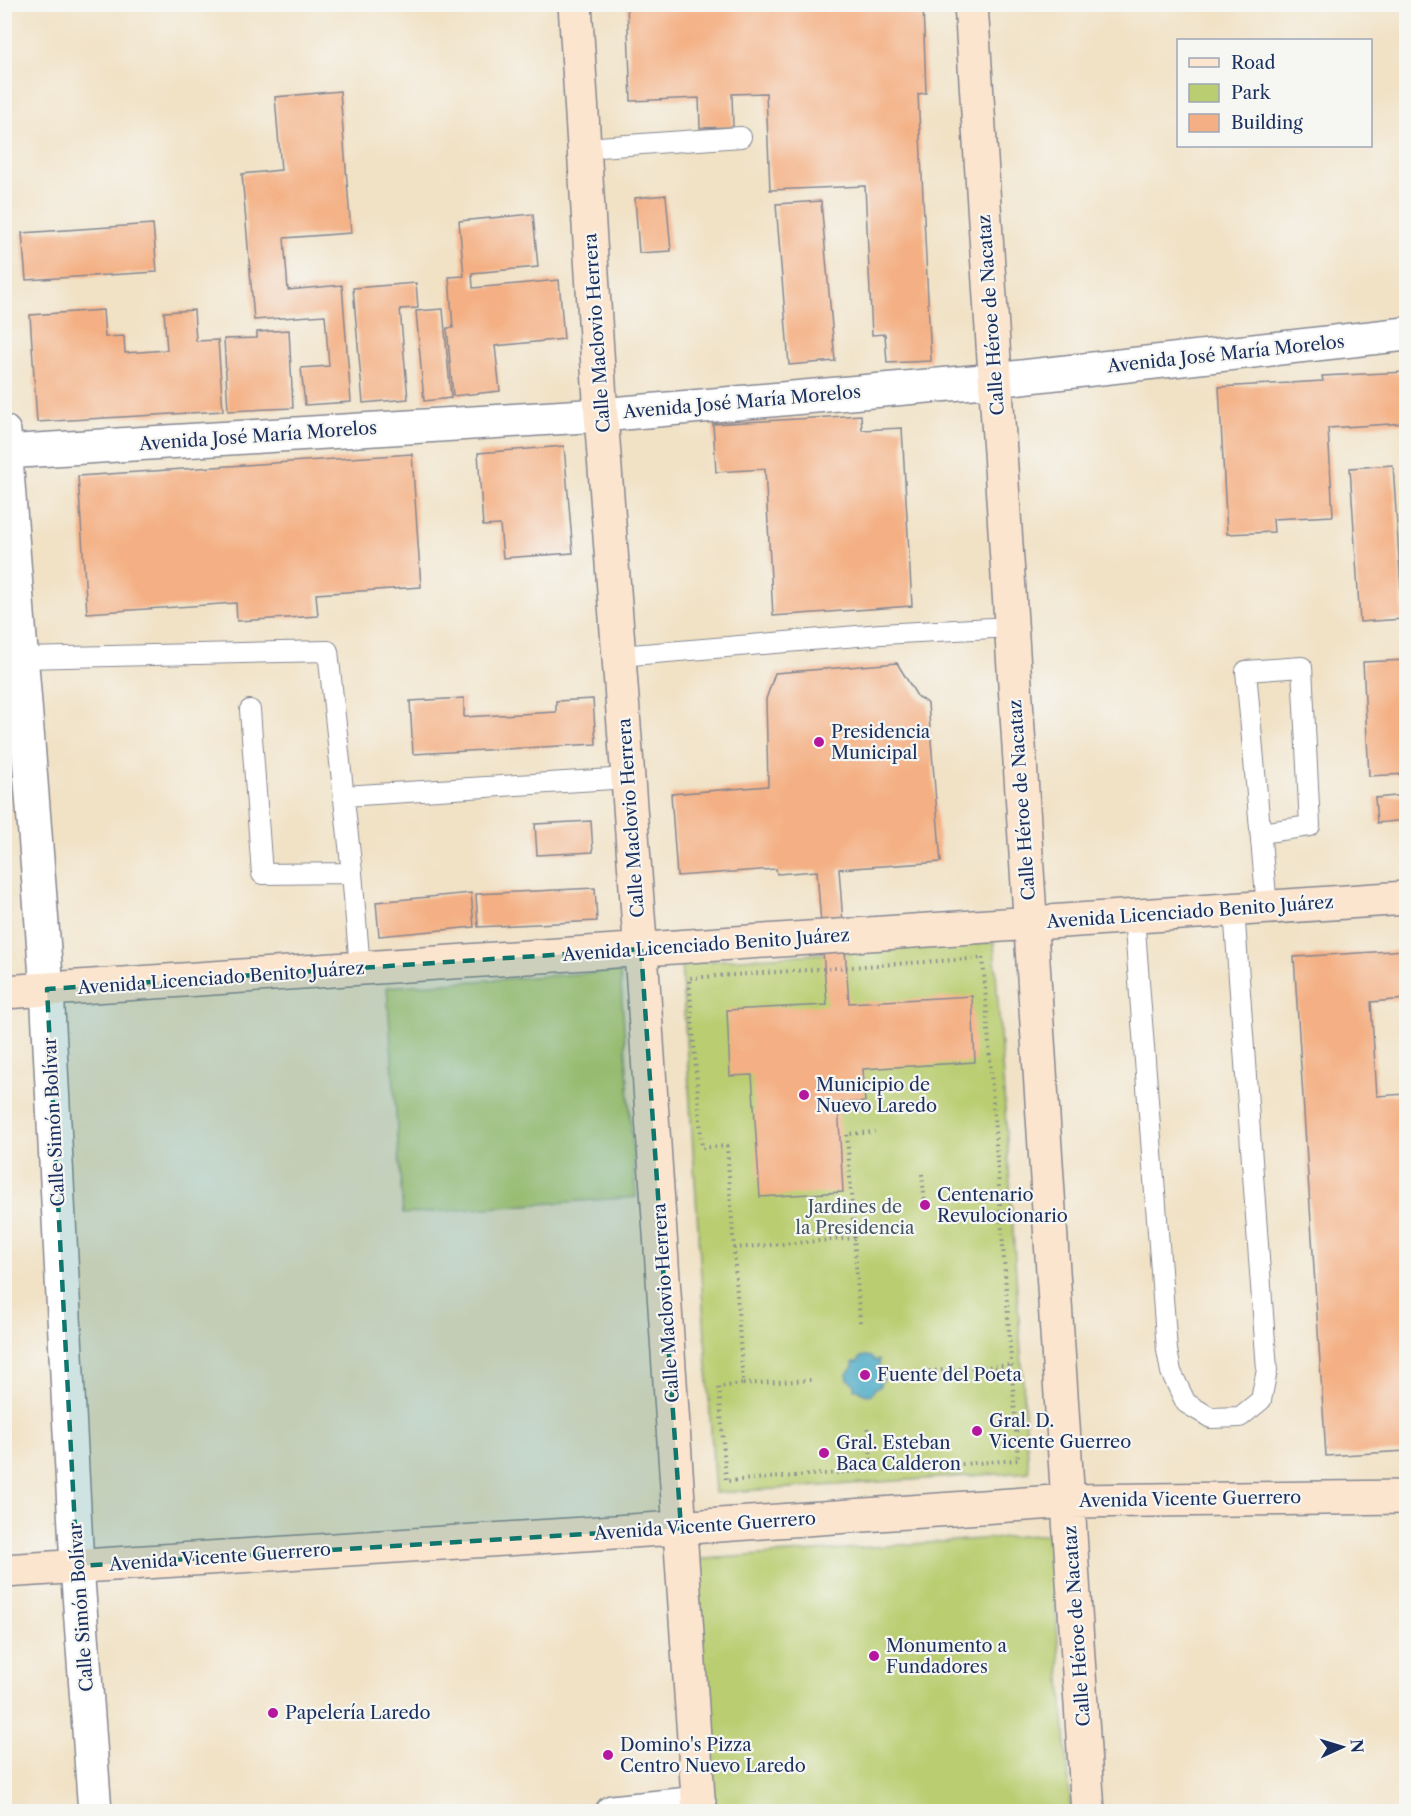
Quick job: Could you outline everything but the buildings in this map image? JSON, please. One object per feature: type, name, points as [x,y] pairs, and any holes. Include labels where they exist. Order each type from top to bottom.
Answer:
[{"type":"street","name":"Calle Maclovio Herrera","points":[[575,4],[699,1807]]},
{"type":"street","name":"Calle Héroe de Nacataz","points":[[971,4],[1088,1812]]},
{"type":"street","name":"Avenida José María Morelos","points":[[5,446],[602,415],[995,380],[1407,334]]},
{"type":"street","name":"Calle Simón Bolívar","points":[[5,446],[47,989],[77,1566],[95,1812]]},
{"type":"street","name":"Avenida Licenciado Benito Juárez","points":[[4,992],[1407,897]]},
{"type":"street","name":"Avenida Vicente Guerrero","points":[[4,1571],[1069,1501],[1407,1497]]},
{"type":"street","points":[[612,1812],[699,1807]]},
{"type":"lane","points":[[585,147],[741,137]]},
{"type":"lane","points":[[620,656],[880,634],[1011,627]]},
{"type":"lane","points":[[23,658],[328,651],[360,968]]},
{"type":"lane","points":[[1261,833],[1310,826],[1302,667],[1246,671],[1267,907]]},
{"type":"lane","points":[[250,710],[262,874],[352,873]]},
{"type":"lane","points":[[344,796],[628,778]]},
{"type":"lane","points":[[1134,916],[1167,1350],[1171,1372],[1186,1403],[1211,1418],[1240,1417],[1261,1400],[1267,1370],[1234,909]]},
{"type":"path","points":[[743,1384],[727,1146],[702,1148],[689,978],[983,958],[1018,1460],[726,1481],[719,1387],[812,1380]]},
{"type":"path","points":[[861,1322],[847,1134],[875,1132]]},
{"type":"path","points":[[922,1174],[924,1205]]},
{"type":"path","points":[[734,1248],[855,1238]]},
{"type":"path","points":[[917,1372],[1011,1365]]},
{"type":"path","points":[[868,1428],[872,1471]]},
{"type":"highlighted area","points":[[641,949],[681,1528],[77,1566],[47,989]]},
{"type":"green space","name":"Jardines de la Presidencia","points":[[994,942],[1029,1472],[715,1493],[681,963]]},
{"type":"green space","points":[[620,971],[636,1197],[403,1214],[387,987]]},
{"type":"green space","points":[[1050,1534],[1071,1811],[712,1811],[693,1560]]},
{"type":"water","points":[[861,1357],[871,1357],[874,1361],[879,1360],[879,1366],[885,1370],[887,1375],[880,1383],[880,1387],[875,1388],[872,1394],[868,1395],[859,1389],[854,1389],[854,1384],[848,1379],[847,1374],[853,1367],[853,1362],[858,1362]]},
{"type":"place","name":"Presidencia Municipal","points":[[819,742]]},
{"type":"place","name":"Municipio de Nuevo Laredo","points":[[804,1095]]},
{"type":"place","name":"Centenario Revulocionario","points":[[925,1205]]},
{"type":"place","name":"Fuente del Poeta","points":[[865,1375]]},
{"type":"place","name":"Gral. D. Vicente Guerreo","points":[[977,1431]]},
{"type":"place","name":"Gral. Esteban Baca Calderon","points":[[824,1453]]},
{"type":"place","name":"Monumento a Fundadores","points":[[874,1656]]},
{"type":"place","name":"Papelería Laredo","points":[[273,1713]]},
{"type":"place","name":"Domino's Pizza Centro Nuevo Laredo","points":[[608,1755]]}]
